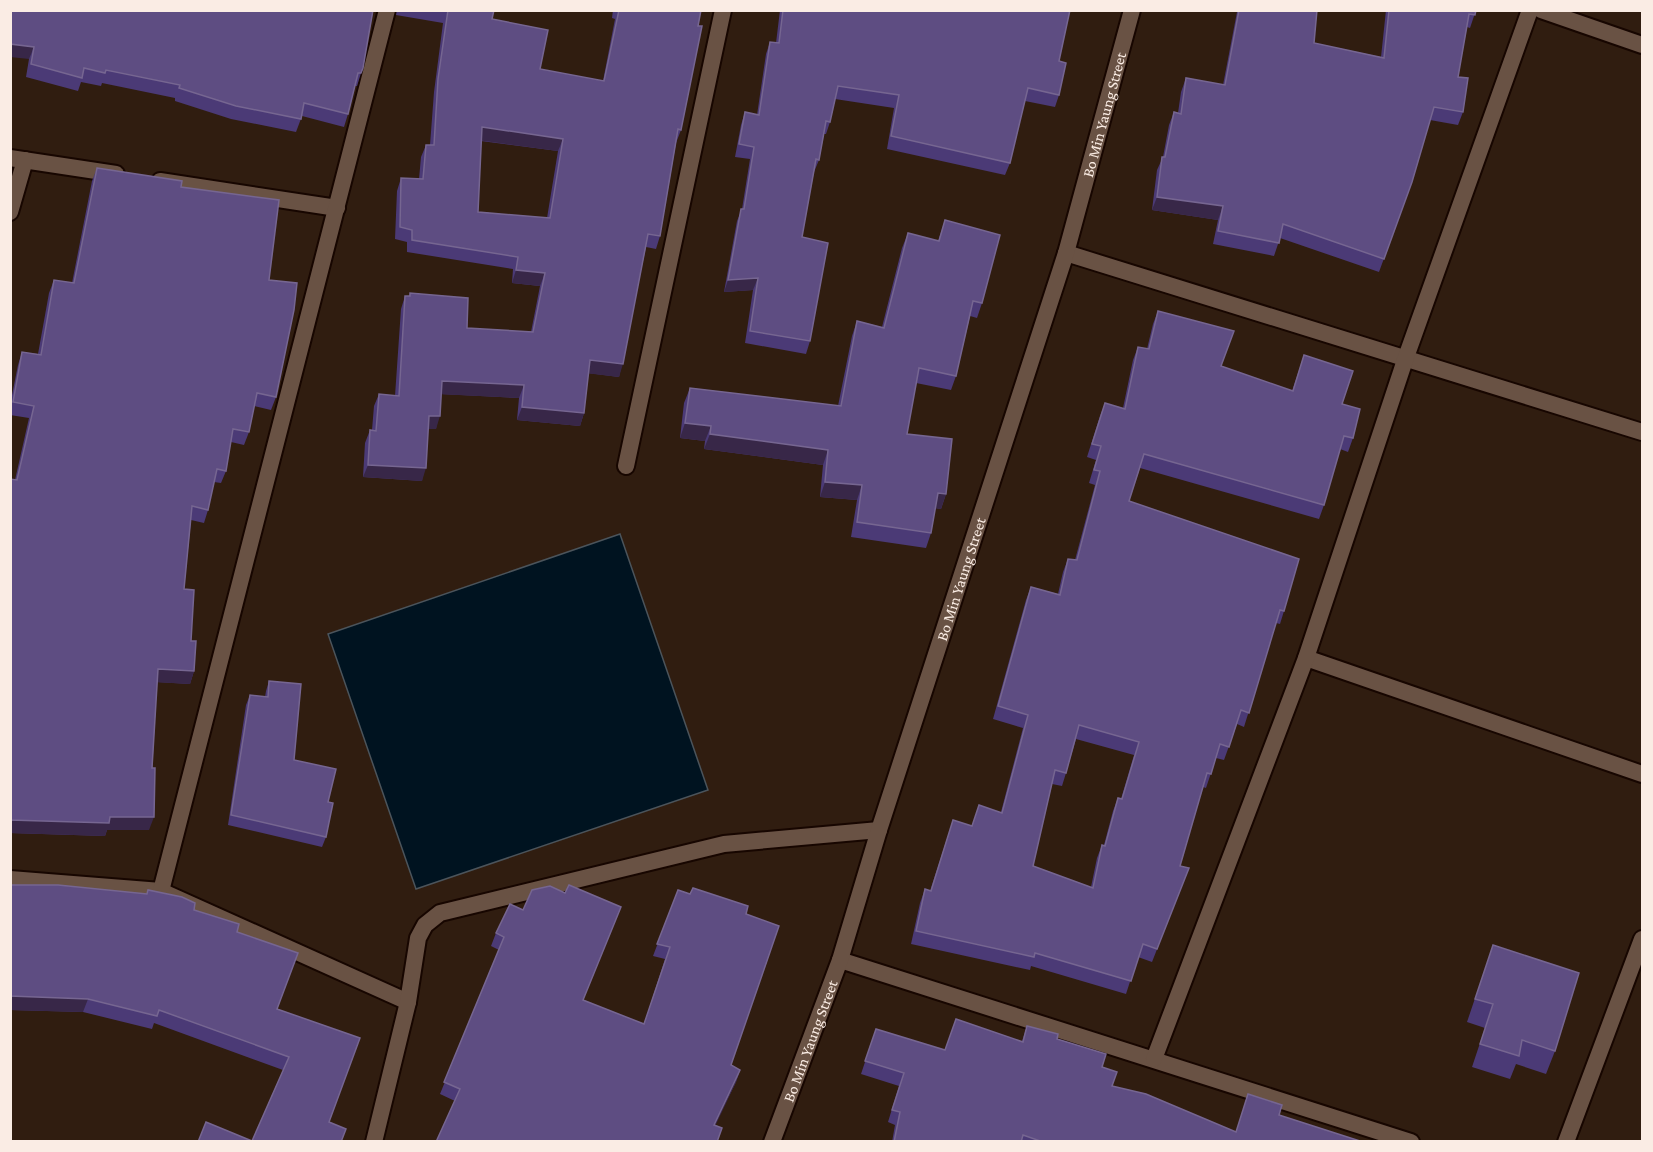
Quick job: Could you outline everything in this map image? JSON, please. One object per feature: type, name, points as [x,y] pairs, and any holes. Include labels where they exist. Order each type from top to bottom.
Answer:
[{"type":"street","points":[[161,891],[387,10]]},
{"type":"street","points":[[626,466],[723,10]]},
{"type":"street","name":"Bo Min Yaung Street","points":[[772,1142],[840,960],[879,830],[1066,253],[1132,10]]},
{"type":"street","points":[[1154,1059],[1306,658],[1405,360],[1530,10]]},
{"type":"street","points":[[1541,10],[1642,45]]},
{"type":"street","points":[[10,212],[18,159],[337,208]]},
{"type":"street","points":[[1066,253],[1642,432]]},
{"type":"street","points":[[1306,658],[1642,774]]},
{"type":"street","points":[[374,1142],[408,1002],[418,939],[425,925],[440,913],[724,844],[879,830]]},
{"type":"street","points":[[10,879],[161,891],[408,1002]]},
{"type":"street","points":[[1566,1142],[1642,939]]},
{"type":"street","points":[[840,960],[1412,1142]]},
{"type":"water","points":[[620,534],[708,790],[416,889],[328,634]]},
{"type":"building","points":[[10,10],[373,10],[363,68],[361,73],[358,73],[348,114],[304,103],[301,119],[236,106],[179,88],[180,85],[106,70],[105,73],[84,68],[82,78],[31,64],[34,47],[10,44]]},
{"type":"building","points":[[448,10],[494,10],[492,19],[548,30],[540,69],[604,81],[619,10],[701,10],[698,26],[702,26],[681,130],[678,129],[660,236],[648,234],[623,364],[590,360],[584,413],[522,407],[524,385],[442,381],[440,416],[429,416],[426,468],[368,465],[370,430],[376,431],[379,394],[399,396],[405,296],[410,296],[410,293],[468,298],[467,328],[533,332],[545,273],[516,270],[518,257],[412,240],[412,230],[400,227],[401,178],[423,179],[426,145],[434,145],[438,79]],"holes":[[[482,127],[563,139],[550,218],[478,212]]]},
{"type":"building","points":[[783,10],[1070,10],[1059,61],[1066,63],[1059,95],[1028,88],[1010,163],[891,136],[899,95],[838,86],[830,122],[826,121],[819,160],[816,159],[802,237],[828,243],[810,341],[750,331],[758,278],[728,280],[741,209],[744,209],[754,147],[739,144],[745,112],[759,115],[770,42],[779,43]]},
{"type":"building","points":[[1239,10],[1317,10],[1314,43],[1384,58],[1389,10],[1476,10],[1475,15],[1469,14],[1458,77],[1468,78],[1463,112],[1434,107],[1412,182],[1384,259],[1283,224],[1279,243],[1218,231],[1223,206],[1157,197],[1162,157],[1165,157],[1174,112],[1181,114],[1186,78],[1225,85]]},
{"type":"building","points":[[97,168],[182,181],[181,187],[279,200],[269,280],[297,283],[294,310],[276,397],[257,393],[249,432],[233,429],[226,471],[217,469],[208,510],[192,506],[184,589],[194,590],[191,641],[196,641],[194,671],[158,669],[152,768],[155,768],[154,817],[110,817],[109,823],[10,820],[10,479],[17,480],[34,406],[13,402],[22,352],[41,355],[54,280],[74,283]]},
{"type":"building","points":[[945,220],[1000,235],[982,303],[973,301],[956,376],[919,368],[907,434],[952,439],[946,494],[938,493],[931,533],[857,522],[862,485],[825,482],[828,450],[710,434],[711,426],[685,423],[690,388],[841,406],[857,321],[884,328],[908,233],[939,241]]},
{"type":"building","points":[[1158,311],[1234,331],[1221,366],[1293,391],[1304,355],[1353,371],[1342,404],[1360,409],[1353,438],[1344,436],[1324,505],[1144,454],[1129,501],[1299,559],[1284,611],[1280,610],[1249,713],[1241,710],[1229,747],[1220,744],[1211,774],[1207,773],[1180,866],[1189,868],[1157,949],[1143,944],[1131,981],[1035,953],[1034,957],[916,931],[925,889],[931,891],[953,820],[972,826],[979,805],[1002,813],[1028,715],[998,706],[1031,587],[1060,595],[1068,559],[1077,560],[1100,471],[1094,470],[1101,446],[1092,444],[1105,403],[1125,409],[1138,347],[1149,349]],"holes":[[[1079,725],[1139,742],[1122,799],[1118,798],[1105,846],[1102,845],[1093,888],[1033,866],[1055,770],[1066,773]]]},
{"type":"building","points":[[269,681],[301,684],[294,760],[336,769],[328,802],[333,803],[326,837],[231,815],[250,695],[268,697]]},
{"type":"building","points":[[10,885],[58,885],[147,894],[148,890],[182,897],[195,903],[194,910],[239,924],[237,932],[298,953],[277,1009],[360,1038],[329,1122],[346,1129],[341,1142],[198,1142],[206,1122],[252,1141],[289,1057],[159,1010],[157,1016],[88,999],[10,996]]},
{"type":"building","points":[[569,885],[621,907],[583,1000],[644,1024],[670,947],[657,944],[678,890],[690,894],[693,888],[748,906],[746,914],[779,926],[731,1065],[740,1070],[714,1125],[722,1128],[717,1142],[436,1142],[460,1089],[444,1082],[504,937],[496,933],[510,904],[523,910],[532,890],[550,886],[565,893]]},
{"type":"building","points":[[1493,945],[1579,973],[1555,1051],[1522,1040],[1519,1056],[1480,1044],[1493,1004],[1475,999]]},
{"type":"building","points":[[956,1019],[1023,1042],[1027,1026],[1058,1034],[1057,1039],[1106,1054],[1102,1067],[1117,1072],[1112,1086],[1146,1094],[1236,1132],[1248,1094],[1282,1105],[1279,1115],[1363,1142],[1043,1142],[1023,1135],[1021,1142],[894,1142],[900,1112],[892,1110],[904,1073],[865,1061],[876,1029],[945,1050]]}]
